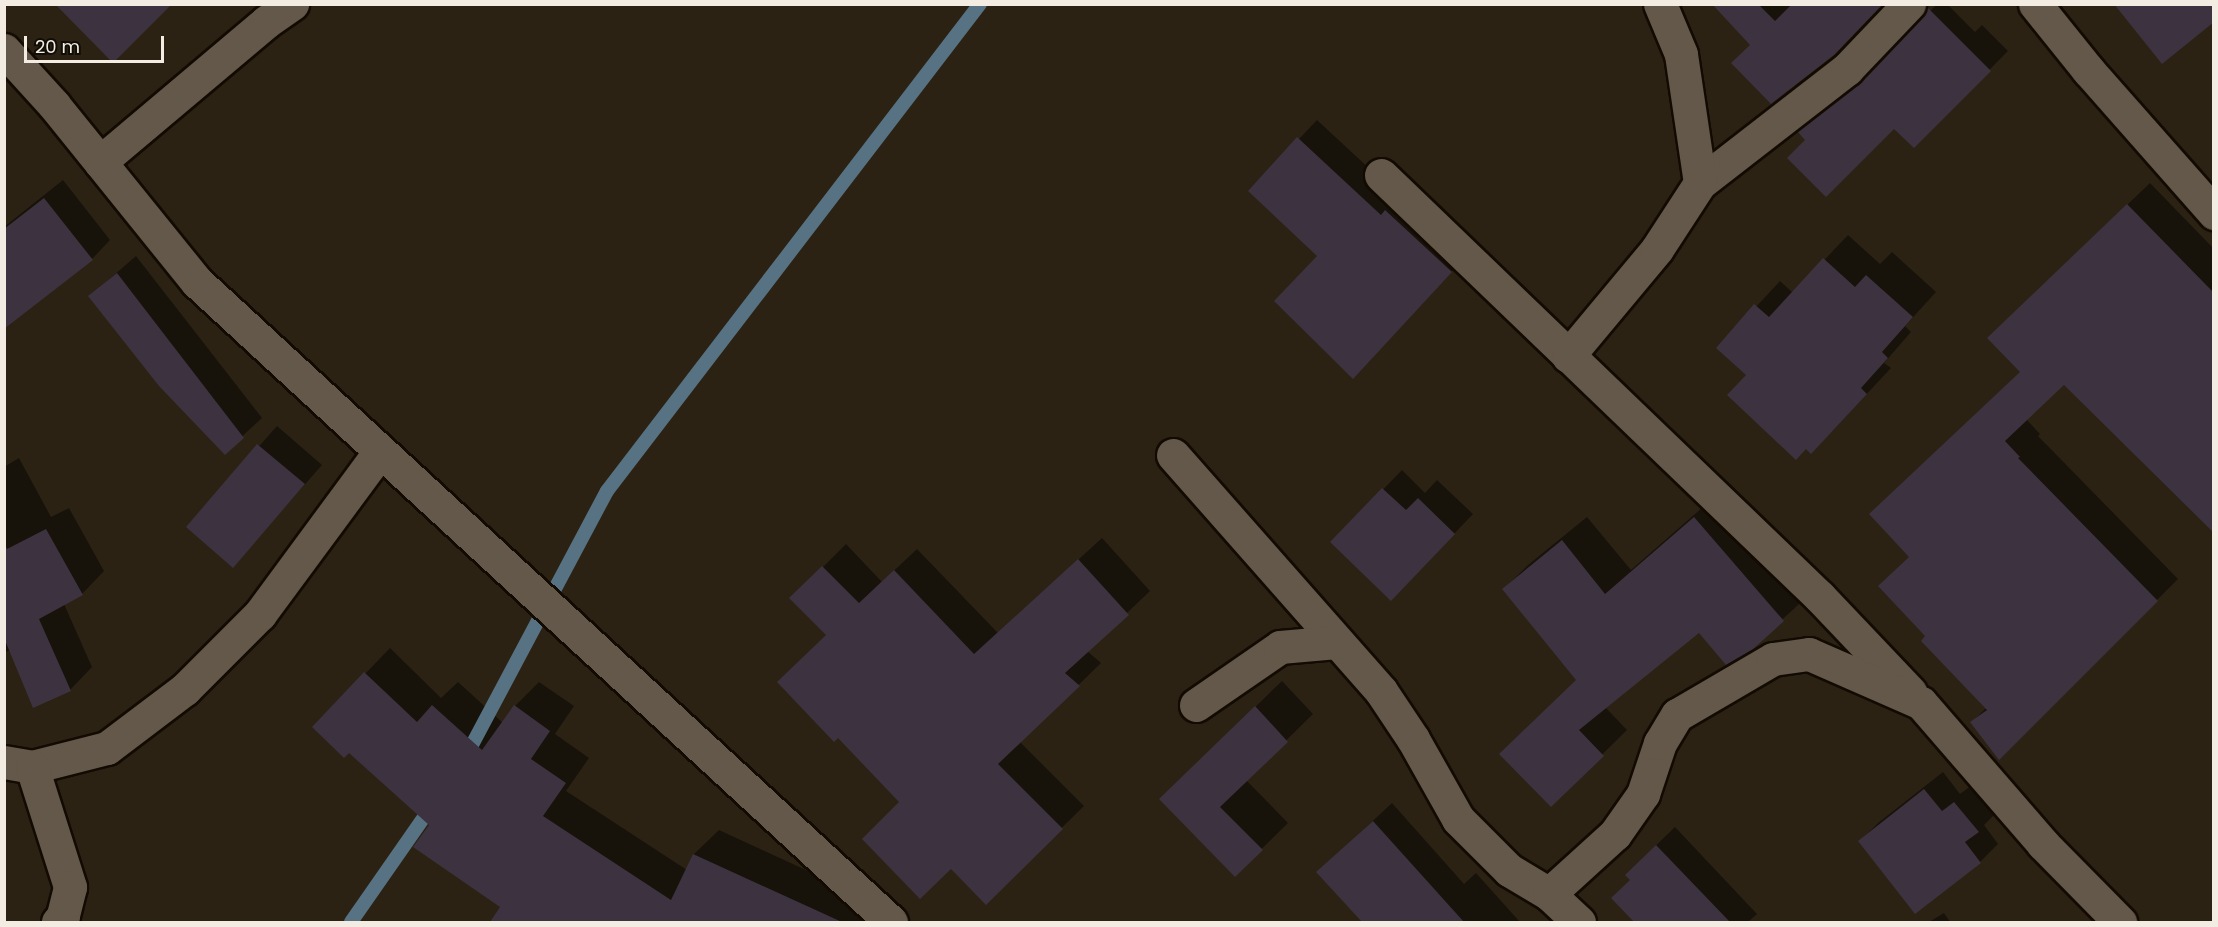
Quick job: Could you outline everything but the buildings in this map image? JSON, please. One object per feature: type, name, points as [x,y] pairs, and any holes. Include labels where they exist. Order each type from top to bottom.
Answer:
[{"type":"street","points":[[100,162],[266,22],[292,4]]},
{"type":"street","points":[[1660,4],[1682,54],[1700,183]]},
{"type":"street","points":[[1568,356],[1657,249],[1700,183],[1847,69],[1909,4]]},
{"type":"street","points":[[2035,4],[2088,70],[2214,213]]},
{"type":"street","points":[[4,50],[100,162],[197,282],[891,922]]},
{"type":"street","points":[[1381,175],[1820,597],[1941,724]]},
{"type":"street","points":[[64,920],[70,887],[18,765],[107,748],[185,690],[260,614],[380,451]]},
{"type":"street","points":[[1173,455],[1381,691],[1413,739],[1458,819],[1509,870],[1550,894],[1580,922]]},
{"type":"street","points":[[1196,705],[1280,647],[1337,642]]},
{"type":"street","points":[[1550,894],[1615,834],[1644,794],[1660,743],[1677,715],[1773,659],[1809,654],[1921,703],[2043,844],[2120,922]]},
{"type":"waterway","points":[[465,758],[607,491],[980,4]]},
{"type":"waterway","points":[[351,922],[432,806]]}]
